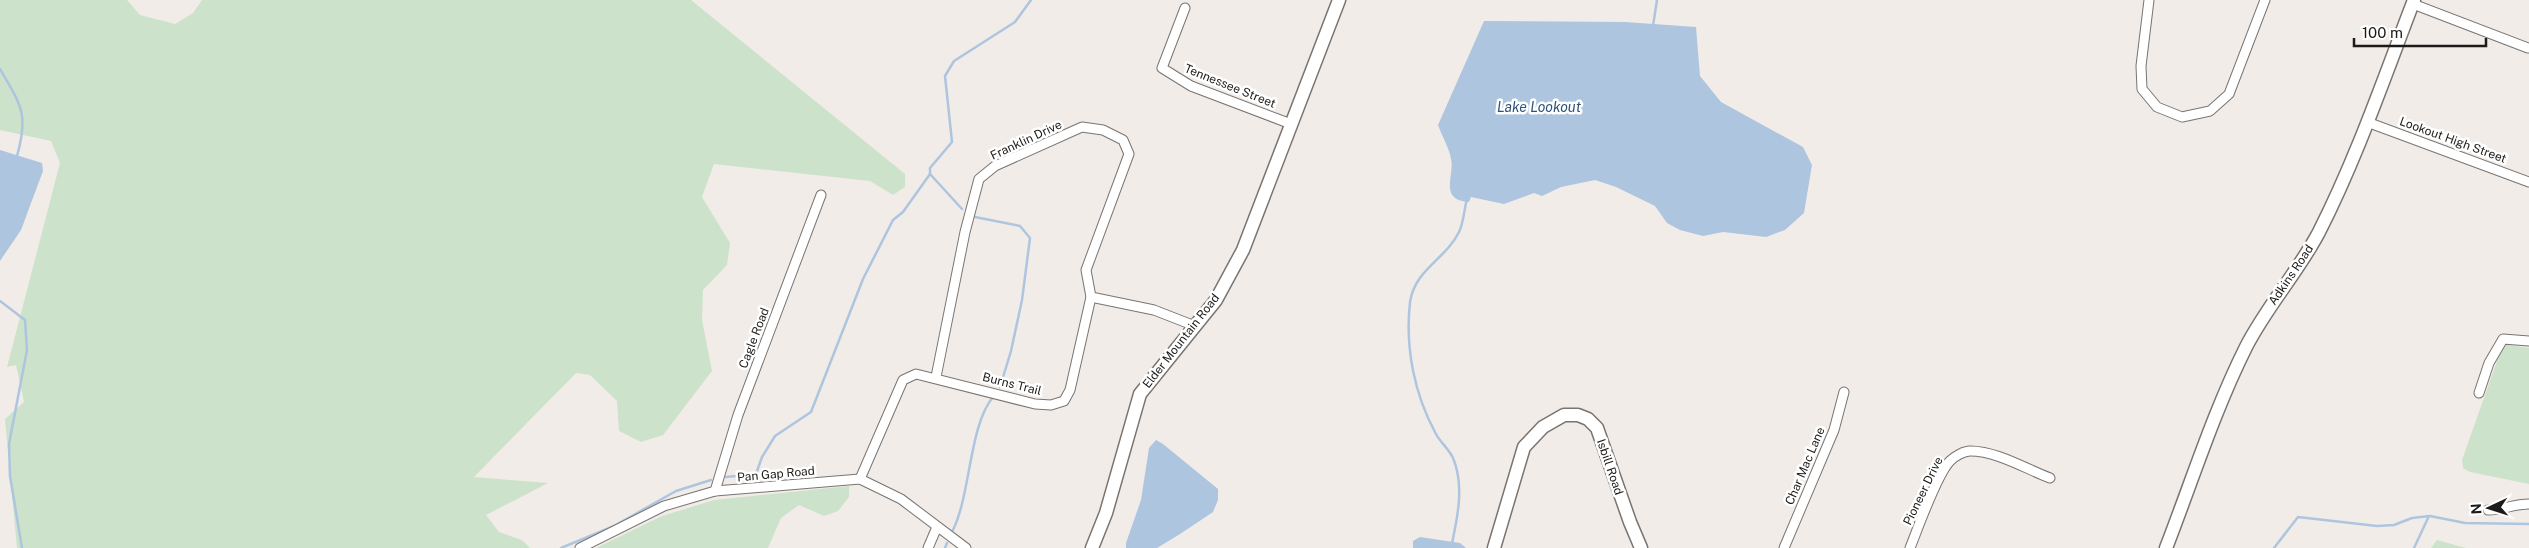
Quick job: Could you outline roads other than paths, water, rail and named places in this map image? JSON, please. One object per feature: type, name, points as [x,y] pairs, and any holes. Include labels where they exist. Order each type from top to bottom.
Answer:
[{"type":"street","name":"Elder Mountain Road","points":[[1092,548],[1106,513],[1140,394],[1216,300],[1243,250],[1339,0]]},
{"type":"street","points":[[2149,0],[2143,51],[2142,89],[2157,107],[2182,116],[2210,111],[2229,94],[2265,0]]},
{"type":"street","points":[[2413,2],[2528,48]]},
{"type":"street","name":"Adkins Road","points":[[2166,548],[2246,347],[2266,312],[2300,265],[2319,231],[2367,122],[2413,2]]},
{"type":"street","name":"Tennessee Street","points":[[1185,8],[1162,68],[1192,86],[1291,124]]},
{"type":"street","name":"Lookout High Street","points":[[2367,122],[2529,182]]},
{"type":"street","name":"Franklin Drive","points":[[936,377],[965,232],[979,179],[995,166],[1082,127],[1103,130],[1123,140],[1129,154],[1086,270],[1091,297]]},
{"type":"street","name":"Cagle Road","points":[[715,491],[738,415],[821,195]]},
{"type":"street","points":[[1091,297],[1154,310],[1196,326]]},
{"type":"street","name":"Burns Trail","points":[[936,377],[1035,404],[1060,404],[1064,401],[1070,390],[1091,297]]},
{"type":"street","points":[[2478,393],[2489,363],[2503,340],[2529,341]]},
{"type":"street","points":[[860,480],[903,380],[916,374],[936,377]]},
{"type":"street","name":"Char Mac Lane","points":[[1784,548],[1834,430],[1844,392]]},
{"type":"street","name":"Isbill Road","points":[[1494,548],[1524,447],[1550,423],[1564,415],[1578,415],[1588,419],[1597,428],[1641,548]]},
{"type":"street","name":"Pioneer Drive","points":[[1910,548],[1949,462],[1957,455],[1968,450],[1986,452],[2050,478]]},
{"type":"street","name":"Pan Gap Road","points":[[580,548],[664,506],[715,491],[860,480],[901,499],[966,548]]},
{"type":"street","points":[[2488,510],[2506,509],[2513,504],[2529,504]]},
{"type":"street","points":[[928,548],[937,528]]},
{"type":"water","name":"Lake Lookout","points":[[1484,21],[1625,22],[1696,27],[1700,76],[1721,102],[1803,147],[1812,165],[1804,213],[1785,230],[1766,237],[1723,232],[1703,236],[1680,230],[1667,223],[1655,206],[1616,187],[1595,180],[1561,187],[1542,196],[1534,193],[1504,204],[1471,197],[1469,202],[1454,197],[1450,186],[1451,159],[1438,125]]},
{"type":"water","points":[[0,150],[42,163],[43,171],[21,230],[0,261]]},
{"type":"water","points":[[1156,440],[1218,489],[1218,500],[1213,512],[1157,548],[1126,548],[1141,500],[1149,448]]},
{"type":"water","points":[[1420,537],[1460,543],[1466,548],[1413,548],[1413,541]]},
{"type":"waterway","points":[[726,477],[756,474],[762,457],[775,436],[811,412],[863,279],[893,220],[903,212],[930,174],[930,168],[952,142],[945,76],[954,61],[1015,22],[1031,0]]},
{"type":"waterway","points":[[1653,26],[1657,0]]},
{"type":"waterway","points":[[0,69],[21,110],[21,142],[17,156]]},
{"type":"waterway","points":[[930,174],[962,209]]},
{"type":"waterway","points":[[1451,548],[1459,503],[1457,469],[1453,458],[1428,419],[1422,403],[1410,353],[1409,319],[1413,291],[1424,272],[1447,250],[1459,232],[1467,199]]},
{"type":"waterway","points":[[975,217],[1020,226],[1030,238],[1022,300],[1011,351],[1000,387]]},
{"type":"waterway","points":[[0,301],[25,320],[27,350],[9,444],[10,476],[22,548]]},
{"type":"waterway","points":[[953,530],[959,515],[979,425],[993,397]]},
{"type":"waterway","points":[[561,548],[614,526],[676,491],[711,480]]},
{"type":"waterway","points":[[2274,548],[2298,517],[2377,526],[2394,525],[2412,518],[2430,516],[2465,523],[2529,524]]},
{"type":"waterway","points":[[2414,548],[2428,518]]},
{"type":"waterway","points":[[945,548],[947,543]]}]
